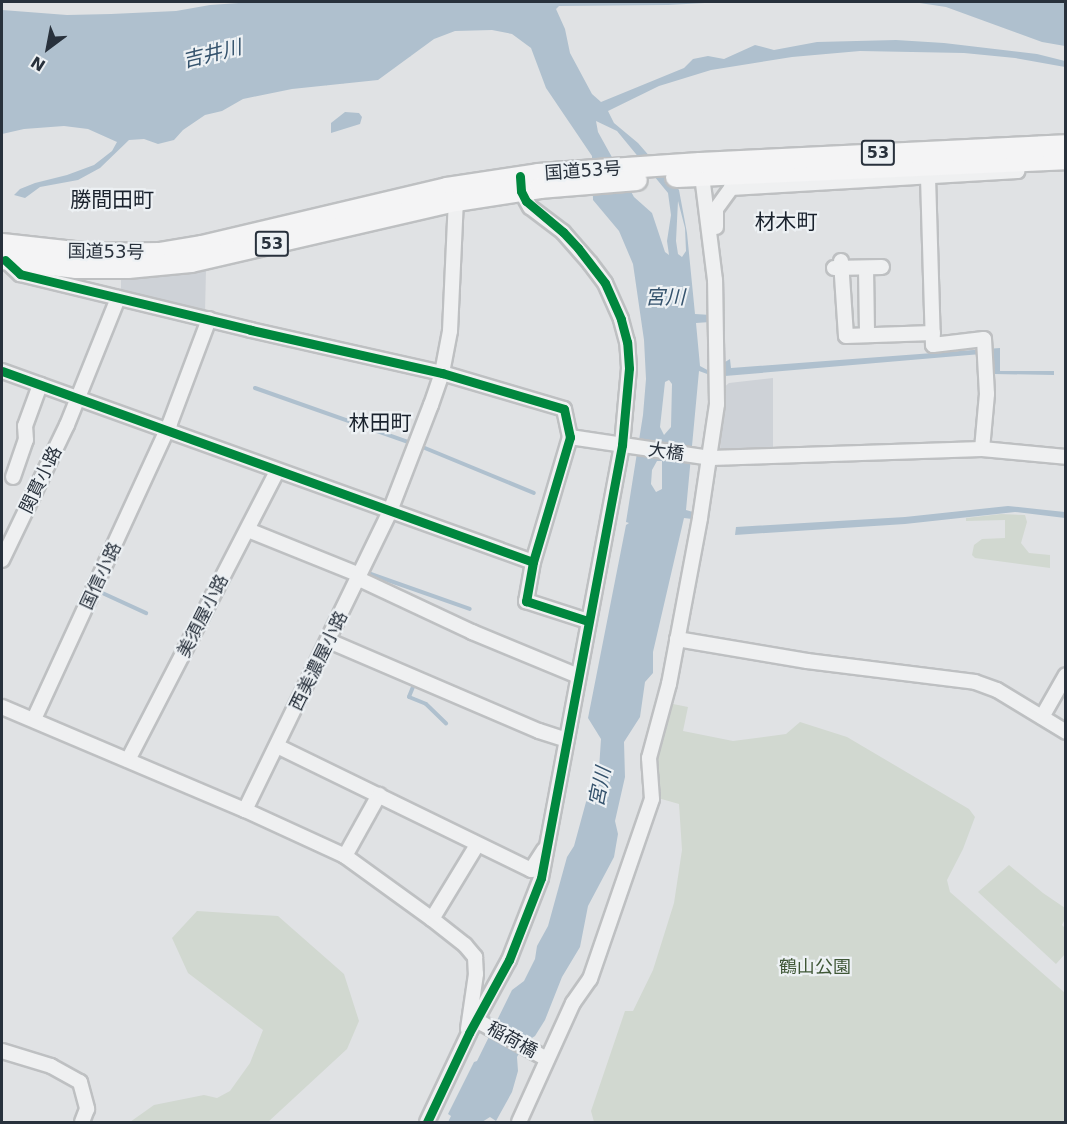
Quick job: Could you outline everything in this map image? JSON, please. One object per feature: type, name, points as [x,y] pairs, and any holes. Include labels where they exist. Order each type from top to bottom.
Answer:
[{"type":"highway","name":"国道53号","points":[[2,254],[159,253],[246,236],[377,202],[530,182],[1045,144],[1065,145]]},
{"type":"highway","name":"国道53号","points":[[697,170],[1065,159]]},
{"type":"highway","name":"国道53号","points":[[2,254],[84,268],[128,268],[191,262],[530,182]]},
{"type":"street","points":[[1045,144],[1065,150]]},
{"type":"street","points":[[519,1122],[573,1003],[590,979],[652,799],[649,758],[677,639],[711,458],[717,404],[714,280],[716,209],[731,188],[1017,171],[1017,160]]},
{"type":"street","points":[[697,170],[714,280]]},
{"type":"street","points":[[928,177],[933,345],[984,339],[987,394],[982,449]]},
{"type":"street","points":[[427,1122],[469,1033],[478,1021],[509,960],[529,914],[541,878],[622,445],[629,368],[627,342],[621,319],[605,283],[590,263],[563,232],[530,207],[530,182]]},
{"type":"street","name":"西美濃屋小路","points":[[245,810],[390,512],[442,373],[450,331],[456,201]]},
{"type":"street","points":[[2,254],[20,274],[442,373],[564,409],[570,437],[533,562],[526,601],[588,621]]},
{"type":"street","points":[[882,267],[839,266],[846,336],[933,333]]},
{"type":"street","points":[[866,268],[867,336]]},
{"type":"street","name":"関貫小路","points":[[2,560],[79,399],[118,298]]},
{"type":"street","name":"国信小路","points":[[34,719],[166,431],[209,319]]},
{"type":"street","points":[[2,371],[533,562]]},
{"type":"street","points":[[13,477],[26,440],[25,426],[40,385]]},
{"type":"street","name":"大橋","points":[[570,437],[711,458],[982,449],[1065,457]]},
{"type":"street","name":"美須屋小路","points":[[128,760],[277,471]]},
{"type":"street","points":[[248,530],[355,573],[359,579],[509,649],[578,676]]},
{"type":"street","points":[[677,639],[807,661],[975,682],[997,690],[1065,732]]},
{"type":"street","points":[[329,641],[539,731],[567,740]]},
{"type":"street","points":[[1042,717],[1065,675]]},
{"type":"street","points":[[2,707],[245,810],[345,856],[432,919],[465,945],[476,957],[476,974],[468,1024],[469,1033]]},
{"type":"street","points":[[277,746],[531,870],[546,847]]},
{"type":"street","points":[[345,856],[379,795]]},
{"type":"street","points":[[432,919],[477,845]]},
{"type":"street","name":"稲荷橋","points":[[478,1021],[546,1059]]},
{"type":"street","points":[[2,1051],[51,1066],[80,1082],[87,1109],[82,1122]]},
{"type":"shaded area","points":[[206,270],[205,313],[121,294],[121,277]]},
{"type":"shaded area","points":[[773,378],[773,450],[720,452],[723,388],[729,383]]},
{"type":"green space","points":[[1001,514],[1025,515],[1027,522],[1021,543],[1029,553],[1050,555],[1050,568],[975,558],[972,555],[974,545],[982,539],[1005,538],[1005,520],[966,521],[966,518]]},
{"type":"green space","name":"鶴山公園","points":[[668,703],[688,707],[683,731],[733,741],[786,734],[800,722],[847,737],[969,809],[975,817],[963,849],[947,880],[950,892],[1065,993],[1065,1122],[594,1122],[591,1111],[625,1011],[633,1011],[653,970],[674,903],[682,850],[679,804],[658,798],[654,759]]},
{"type":"green space","points":[[1009,865],[1065,908],[1065,919],[1062,925],[1065,928],[1065,954],[1056,964],[978,892]]},
{"type":"green space","points":[[197,911],[278,916],[344,974],[359,1021],[347,1049],[268,1122],[130,1122],[154,1105],[204,1095],[217,1098],[230,1091],[250,1063],[263,1030],[188,973],[172,938]]},
{"type":"water","points":[[253,2],[723,2],[559,6],[556,9],[565,29],[570,53],[592,94],[601,102],[684,68],[693,59],[708,56],[724,59],[755,45],[774,50],[817,42],[896,40],[1037,54],[1065,61],[1065,67],[1015,58],[964,53],[860,51],[792,57],[711,70],[659,86],[608,111],[614,123],[638,143],[679,190],[687,233],[695,314],[711,315],[710,322],[696,323],[700,366],[711,372],[710,375],[699,371],[686,510],[693,512],[692,519],[684,518],[653,652],[653,673],[645,682],[640,717],[624,742],[625,777],[615,821],[618,834],[614,857],[588,906],[580,947],[562,977],[545,1020],[535,1036],[524,1043],[517,1057],[518,1071],[512,1092],[496,1121],[490,1117],[482,1122],[448,1122],[451,1116],[448,1114],[512,990],[524,981],[535,959],[537,946],[548,926],[567,857],[574,846],[586,802],[599,769],[601,739],[588,718],[626,525],[629,523],[626,522],[643,415],[646,379],[644,340],[633,264],[619,231],[593,200],[592,156],[546,88],[531,48],[512,34],[492,30],[455,31],[434,39],[378,80],[292,89],[243,99],[222,111],[205,115],[183,130],[174,140],[158,144],[144,139],[129,140],[100,168],[78,180],[40,187],[25,198],[14,195],[20,189],[35,183],[94,165],[112,151],[117,142],[88,129],[64,126],[24,129],[2,134],[2,10],[67,15],[111,14],[176,11],[210,5]],"holes":[[[596,121],[617,131],[668,193],[671,215],[667,241],[669,255],[665,252],[652,213],[634,197],[598,132]],[[678,201],[685,228],[686,251],[682,257],[678,254],[676,241]],[[669,380],[672,384],[671,427],[664,435],[660,427],[665,382]],[[657,461],[662,461],[662,489],[656,492],[651,484],[652,470]]]},
{"type":"water","points":[[913,2],[1065,2],[1065,46],[1042,42],[946,7]]},
{"type":"water","points":[[345,112],[359,113],[362,117],[360,124],[331,133],[331,123]]},
{"type":"water","points":[[1000,348],[1000,371],[1054,371],[1054,375],[994,374],[994,357],[981,354],[725,376],[725,362],[730,359],[731,368]]},
{"type":"water","points":[[1008,506],[1065,512],[1065,518],[1015,512],[905,524],[735,535],[736,527],[905,517]]},
{"type":"waterway","points":[[255,388],[411,443]]},
{"type":"waterway","points":[[420,446],[534,493]]},
{"type":"waterway","points":[[365,572],[470,609]]},
{"type":"waterway","points":[[98,591],[146,613]]},
{"type":"waterway","points":[[415,682],[409,697],[426,704],[446,723]]},
{"type":"waterway","points":[[274,766],[278,758],[285,756]]},
{"type":"cycle path","points":[[427,1122],[469,1033],[509,960],[541,878],[622,445],[629,368],[627,342],[621,319],[605,283],[578,248],[563,232],[526,201],[521,191],[520,176]]},
{"type":"cycle path","points":[[5,260],[20,274],[442,373],[564,409],[570,437],[533,562],[526,601],[588,621]]},
{"type":"cycle path","points":[[2,371],[533,562]]},
{"type":"district","name":"勝間田町","points":[[112,200]]},
{"type":"district","name":"材木町","points":[[786,222]]},
{"type":"district","name":"林田町","points":[[380,423]]},
{"type":"water label","name":"吉井川","points":[[212,54]]},
{"type":"water label","name":"宮川","points":[[665,297]]},
{"type":"water label","name":"宮川","points":[[600,787]]}]
